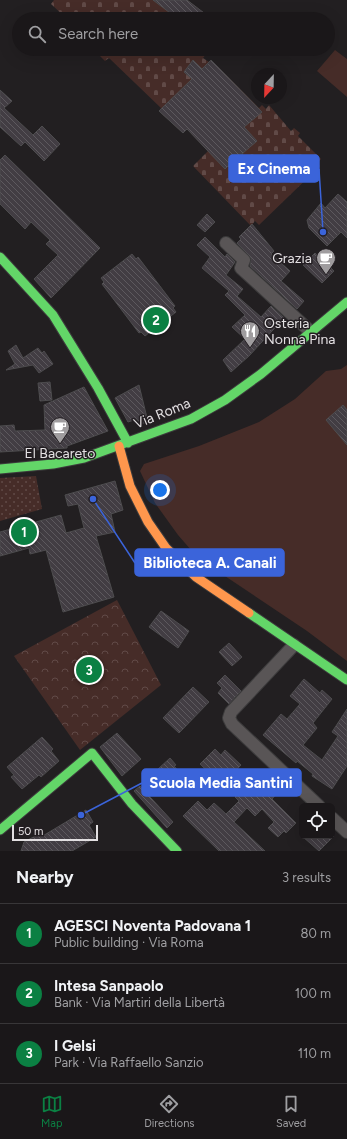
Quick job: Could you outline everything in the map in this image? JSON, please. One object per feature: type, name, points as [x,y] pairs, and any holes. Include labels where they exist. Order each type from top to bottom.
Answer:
[{"type":"street","points":[[226,243],[244,260],[241,268],[312,333]]},
{"type":"street","points":[[0,257],[53,315],[98,388],[123,444],[130,486],[148,522],[166,548],[196,577],[347,680]]},
{"type":"street","name":"Via Roma","points":[[0,469],[38,466],[84,458],[164,430],[206,411],[234,394],[312,333],[347,302]]},
{"type":"street","points":[[294,645],[231,712],[229,718],[232,724],[317,803]]},
{"type":"street","points":[[0,830],[92,753],[125,797],[154,829],[177,851]]},
{"type":"street","points":[[335,821],[347,832]]},
{"type":"green space","points":[[54,0],[187,0],[203,12],[60,12],[51,4]]},
{"type":"green space","points":[[335,50],[347,59],[347,97],[317,71],[330,56],[335,56]]},
{"type":"green space","points":[[100,56],[205,56],[203,58],[209,62],[211,60],[251,100],[251,104],[255,104],[259,108],[262,105],[266,109],[269,105],[291,131],[294,128],[300,133],[298,136],[321,159],[317,163],[320,166],[259,225],[255,221],[251,226],[193,166],[208,151],[187,129],[183,133],[159,111],[161,108],[109,58],[105,61]]},
{"type":"green space","points":[[347,365],[347,661],[307,631],[198,558],[178,535],[155,503],[140,471],[144,464],[199,446],[259,422],[295,399],[326,371],[341,369]]},
{"type":"green space","points":[[36,476],[42,509],[0,521],[0,478]]},
{"type":"green space","points":[[117,600],[161,685],[80,750],[14,656]]},
{"type":"building","points":[[153,0],[187,0],[203,12],[169,12]]},
{"type":"building","points":[[193,60],[202,69],[211,60],[251,101],[251,104],[254,104],[262,112],[244,127],[257,141],[243,153],[239,161],[230,164],[225,169],[187,129],[183,133],[159,111],[192,79],[184,72]]},
{"type":"building","points":[[0,90],[12,101],[4,108],[33,135],[42,126],[60,144],[44,161],[25,142],[21,146],[0,127]]},
{"type":"building","points":[[5,155],[100,248],[51,298],[34,279],[58,255],[46,244],[50,240],[31,222],[25,229],[0,204],[0,160]]},
{"type":"building","points":[[338,194],[347,202],[347,238],[341,232],[327,246],[309,228],[307,220],[321,203],[325,208]]},
{"type":"building","points":[[207,214],[215,222],[205,232],[197,225]]},
{"type":"building","points":[[252,224],[274,251],[271,254],[290,271],[281,281],[304,301],[297,309],[250,266],[251,258],[237,243],[241,239],[239,237]]},
{"type":"building","points":[[205,237],[225,257],[227,254],[235,262],[226,275],[243,289],[237,296],[261,317],[271,306],[284,318],[249,356],[231,372],[223,360],[245,339],[232,327],[245,315],[225,295],[229,291],[202,268],[210,257],[197,245]]},
{"type":"building","points":[[315,253],[334,271],[322,283],[303,265]]},
{"type":"building","points":[[132,254],[136,259],[138,257],[175,306],[173,308],[176,312],[145,336],[141,332],[139,333],[102,284],[104,282],[101,278]]},
{"type":"building","points":[[16,345],[23,358],[38,348],[42,353],[44,351],[53,364],[39,373],[33,365],[6,370],[15,364],[8,351]]},
{"type":"building","points":[[50,382],[52,400],[40,401],[38,383]]},
{"type":"building","points":[[139,385],[148,422],[139,424],[137,419],[128,422],[115,398]]},
{"type":"building","points":[[84,387],[108,431],[67,446],[67,448],[0,452],[0,426],[14,425],[15,431],[45,430],[44,405]]},
{"type":"building","points":[[343,405],[347,410],[347,445],[326,420]]},
{"type":"building","points":[[115,481],[123,510],[111,514],[115,532],[96,536],[114,597],[63,612],[46,550],[30,554],[29,548],[0,556],[0,532],[61,515],[66,533],[84,528],[78,504],[68,506],[65,495]]},
{"type":"building","points":[[161,611],[189,631],[178,648],[149,627]]},
{"type":"building","points":[[229,643],[242,657],[232,666],[219,652]]},
{"type":"building","points":[[225,675],[241,691],[229,704],[218,693],[222,688],[217,683]]},
{"type":"building","points":[[304,679],[320,693],[322,690],[332,699],[313,723],[317,728],[303,745],[322,760],[338,736],[332,732],[347,709],[347,766],[332,789],[312,776],[313,774],[297,761],[296,763],[263,735],[281,714],[287,719],[300,704],[290,696]]},
{"type":"building","points":[[193,687],[209,702],[179,733],[163,718]]},
{"type":"building","points":[[117,733],[141,759],[122,776],[100,747]]},
{"type":"building","points":[[42,737],[53,749],[51,751],[59,761],[41,777],[39,775],[22,789],[11,777],[14,775],[7,767]]},
{"type":"building","points":[[215,749],[221,755],[225,750],[241,765],[222,785],[200,764]]},
{"type":"building","points":[[170,758],[176,765],[174,766],[182,775],[172,784],[157,770]]},
{"type":"building","points":[[262,780],[277,793],[272,799],[296,823],[286,833],[284,831],[278,837],[268,828],[274,822],[262,809],[255,816],[247,808],[234,822],[265,851],[219,851],[183,816],[198,801],[207,810],[214,803],[226,814],[239,801],[235,797],[244,788],[250,794]]},
{"type":"building","points":[[140,786],[173,822],[167,828],[134,791]]},
{"type":"building","points":[[86,810],[93,822],[89,825],[96,837],[72,851],[21,851],[24,842],[39,834],[41,837]]},
{"type":"building","points":[[305,839],[331,839],[319,851]]},
{"type":"traffic: fast","points":[[0,257],[53,315],[98,388],[128,443]]},
{"type":"traffic: fast","points":[[0,469],[53,464],[84,458],[191,419],[225,400],[261,374],[347,302]]},
{"type":"traffic: fast","points":[[249,613],[347,680]]},
{"type":"traffic: fast","points":[[0,830],[92,753],[132,804],[177,851]]},
{"type":"traffic: slow","points":[[119,446],[130,486],[148,522],[166,548],[196,577],[249,613]]},
{"type":"place","name":"Ex Cinema","points":[[323,232]]},
{"type":"place","name":"Grazia","points":[[326,275]]},
{"type":"place","name":"Intesa Sanpaolo","points":[[156,320]]},
{"type":"place","name":"Osteria Nonna Pina","points":[[250,348]]},
{"type":"place","name":"El Bacareto","points":[[60,444]]},
{"type":"place","name":"Biblioteca A. Canali","points":[[93,499]]},
{"type":"place","name":"AGESCI Noventa Padovana 1","points":[[24,532]]},
{"type":"place","name":"I Gelsi","points":[[89,670]]},
{"type":"place","name":"Scuola Media Santini","points":[[81,815]]}]
